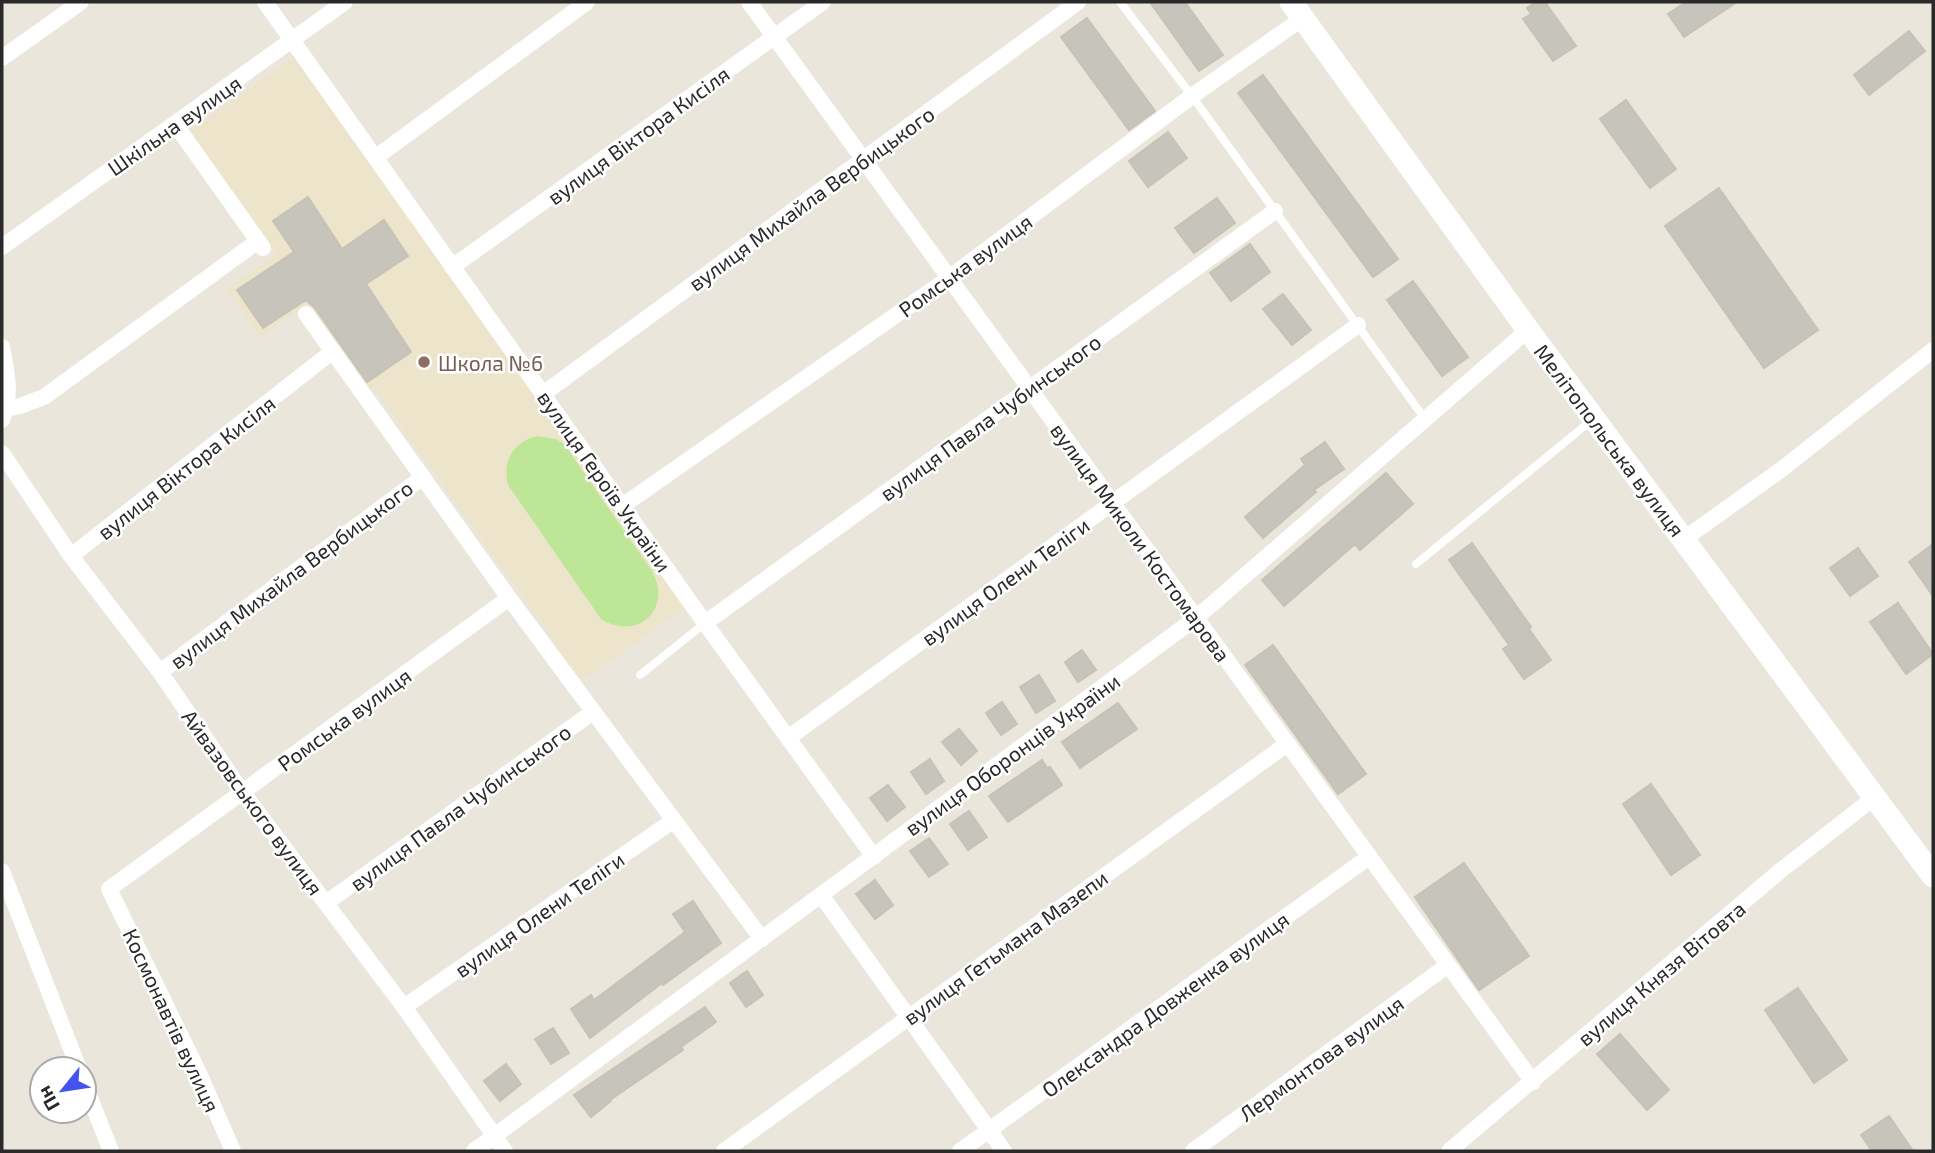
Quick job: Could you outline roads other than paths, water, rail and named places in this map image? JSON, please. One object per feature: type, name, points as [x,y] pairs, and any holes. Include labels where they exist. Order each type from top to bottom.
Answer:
[{"type":"main road","name":"Мелітопольська вулиця","points":[[1297,10],[1528,330],[1933,876]]},
{"type":"street","points":[[2,58],[81,2]]},
{"type":"street","name":"вулиця Героїв України","points":[[265,2],[874,857]]},
{"type":"street","name":"Шкільна вулиця","points":[[2,247],[345,2]]},
{"type":"street","points":[[375,158],[587,2]]},
{"type":"street","name":"вулиця Миколи Костомарова","points":[[749,2],[1533,1082]]},
{"type":"street","name":"вулиця Віктора Кисіля","points":[[452,267],[823,2]]},
{"type":"street","name":"вулиця Михайла Вербицького","points":[[543,394],[1078,2]]},
{"type":"street","name":"Ромська вулиця","points":[[622,506],[950,278],[1192,96],[1297,10]]},
{"type":"street","points":[[4,415],[44,397],[261,245],[175,124]]},
{"type":"street","name":"вулиця Павла Чубинського","points":[[705,623],[1275,211]]},
{"type":"street","points":[[306,314],[509,598],[762,939]]},
{"type":"street","name":"вулиця Олени Теліги","points":[[788,738],[1358,325]]},
{"type":"street","name":"вулиця Оборонців України","points":[[474,1151],[1196,618],[1528,330]]},
{"type":"street","points":[[2,347],[9,387],[4,415]]},
{"type":"street","points":[[1684,539],[1782,469],[1933,350]]},
{"type":"street","name":"вулиця Віктора Кисіля","points":[[71,556],[333,351]]},
{"type":"street","name":"Айвазовського вулиця","points":[[2,453],[71,556],[160,672],[243,793],[404,1007],[505,1151]]},
{"type":"street","name":"вулиця Михайла Вербицького","points":[[160,672],[423,477]]},
{"type":"street","name":"Ромська вулиця","points":[[109,889],[509,598]]},
{"type":"street","name":"вулиця Павла Чубинського","points":[[326,903],[593,712]]},
{"type":"street","name":"вулиця Гетьмана Мазепи","points":[[724,1151],[1287,744]]},
{"type":"street","name":"вулиця Князя Вітовта","points":[[1449,1151],[1780,871],[1875,797]]},
{"type":"street","name":"вулиця Олени Теліги","points":[[404,1007],[674,820]]},
{"type":"street","name":"Олександра Довженка вулиця","points":[[960,1151],[1369,857]]},
{"type":"street","points":[[2,871],[74,1055]]},
{"type":"street","name":"Космонавтів вулиця","points":[[109,889],[199,1073],[233,1151]]},
{"type":"street","points":[[821,895],[1004,1151]]},
{"type":"street","name":"Лермонтова вулиця","points":[[1193,1151],[1448,965]]},
{"type":"street","points":[[98,1118],[111,1151]]},
{"type":"lane","points":[[1120,2],[1192,96],[1425,419]]},
{"type":"lane","points":[[1416,564],[1594,419]]},
{"type":"lane","points":[[640,675],[705,623]]},
{"type":"place","name":"Школа №6","points":[[424,362]]}]
